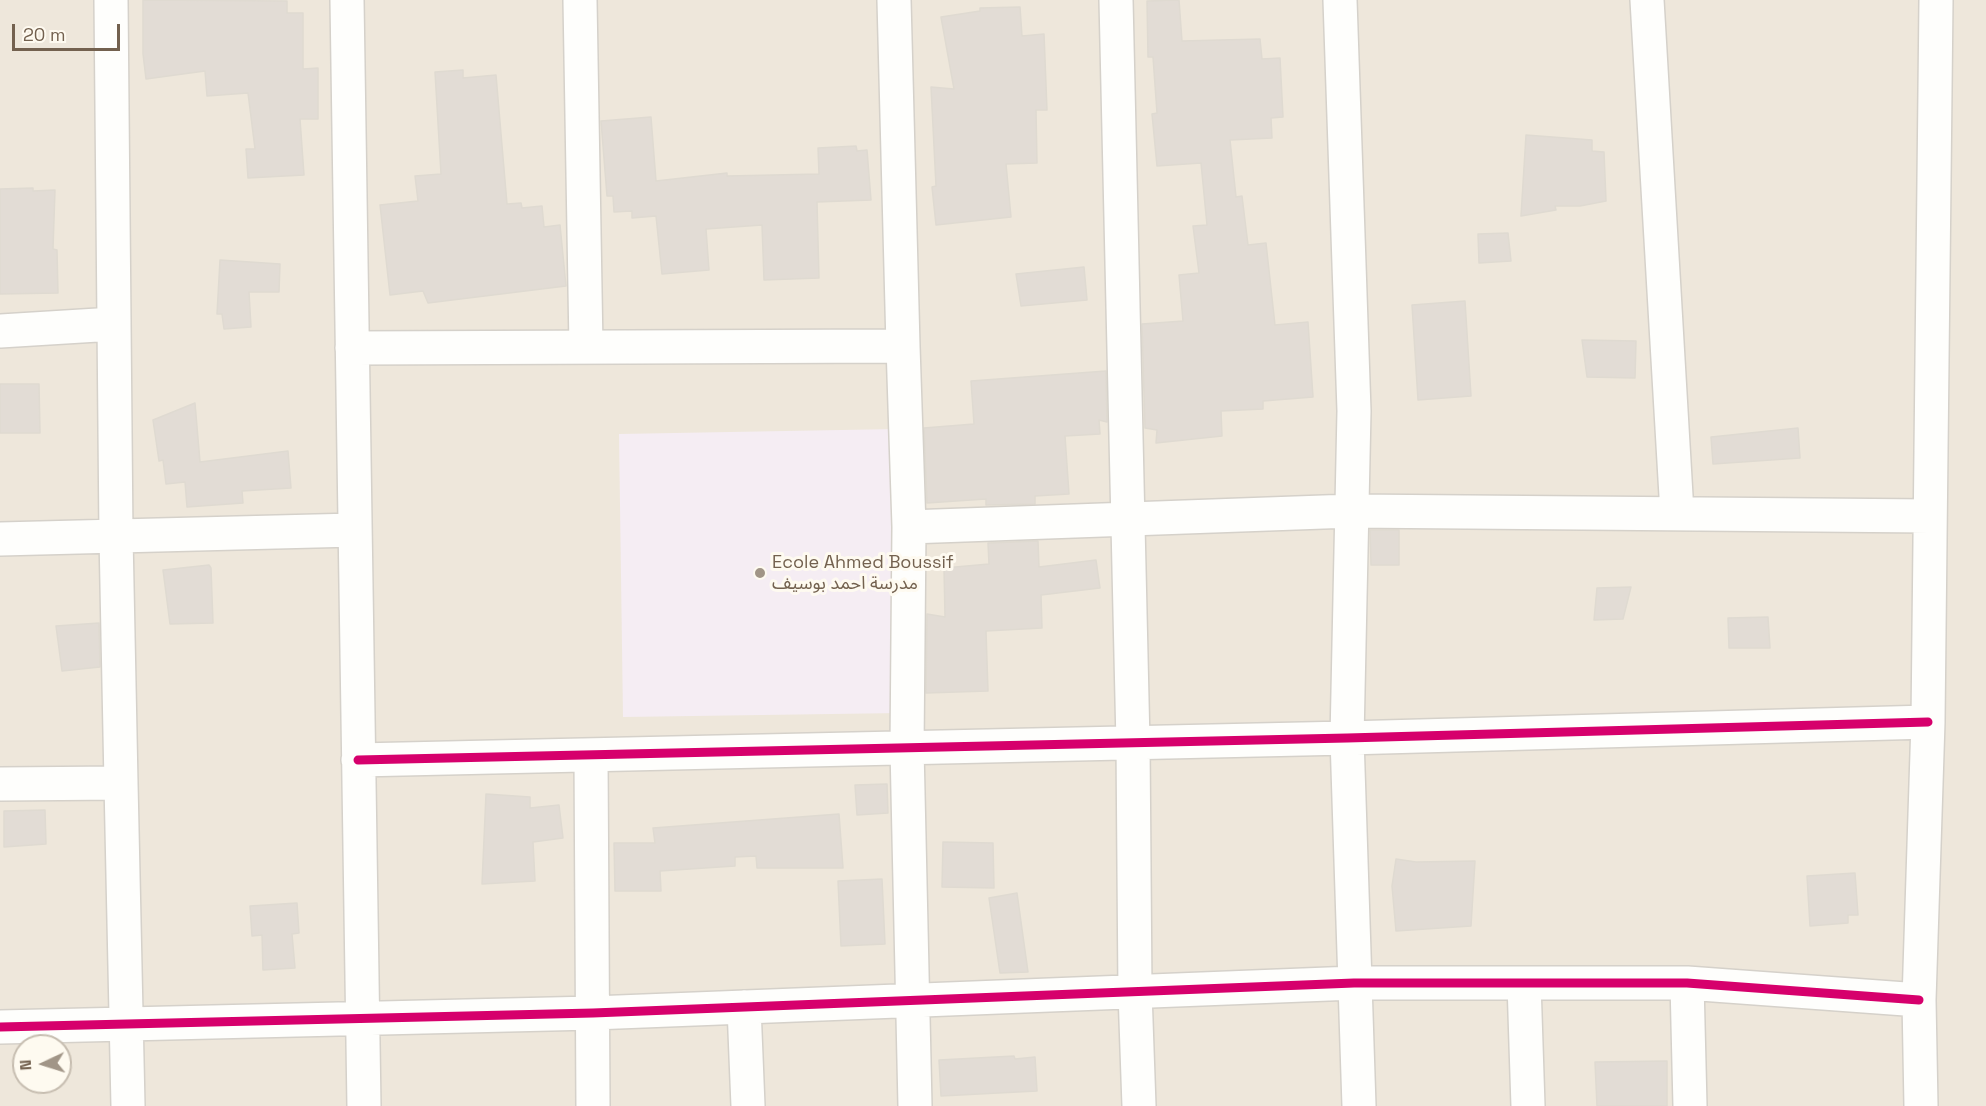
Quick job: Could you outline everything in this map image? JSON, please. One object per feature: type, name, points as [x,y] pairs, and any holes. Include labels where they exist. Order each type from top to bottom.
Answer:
[{"type":"street","points":[[111,0],[116,536],[128,1106]]},
{"type":"street","points":[[347,0],[364,1106]]},
{"type":"street","points":[[580,0],[586,347]]},
{"type":"street","points":[[894,0],[909,527],[907,748],[915,1106]]},
{"type":"street","points":[[1116,0],[1139,1106]]},
{"type":"street","points":[[1340,0],[1354,411],[1347,738],[1359,1106]]},
{"type":"street","points":[[1647,0],[1677,513]]},
{"type":"street","points":[[1921,1106],[1919,1000],[1928,722],[1936,0]]},
{"type":"street","points":[[0,331],[114,324]]},
{"type":"street","points":[[352,348],[903,346]]},
{"type":"street","points":[[909,527],[1351,511],[1930,516]]},
{"type":"street","points":[[0,539],[355,530]]},
{"type":"street","points":[[358,760],[1347,738],[1928,722]]},
{"type":"street","points":[[591,754],[593,1106]]},
{"type":"street","points":[[0,784],[121,783]]},
{"type":"street","points":[[0,1027],[593,1013],[1354,983],[1687,983],[1919,1000]]},
{"type":"street","points":[[1524,983],[1528,1106]]},
{"type":"street","points":[[1687,983],[1690,1106]]},
{"type":"street","points":[[744,1007],[748,1106]]},
{"type":"shaded area","points":[[0,0],[1986,0],[1986,1106],[0,1106]]},
{"type":"shaded area","name":"Ecole Ahmed Boussif مدرسة احمد بوسيف","points":[[897,429],[901,713],[623,717],[619,434]]},
{"type":"building","points":[[143,0],[287,1],[287,13],[303,13],[303,69],[318,68],[318,119],[300,119],[304,175],[248,178],[246,149],[255,149],[248,93],[207,96],[205,71],[146,79],[143,54]]},
{"type":"building","points":[[1179,0],[1182,41],[1260,39],[1262,59],[1280,58],[1283,117],[1271,118],[1272,138],[1230,140],[1236,197],[1242,196],[1248,245],[1266,243],[1275,325],[1308,322],[1313,397],[1263,401],[1263,409],[1221,411],[1222,436],[1156,443],[1157,430],[1145,428],[1142,324],[1183,321],[1179,275],[1199,273],[1193,226],[1207,225],[1201,163],[1157,166],[1152,114],[1157,113],[1153,57],[1148,57],[1147,1]]},
{"type":"building","points":[[1020,7],[1022,36],[1044,34],[1047,110],[1036,110],[1037,163],[1006,164],[1011,217],[936,225],[932,187],[936,186],[931,87],[954,89],[941,17],[980,11],[980,8]]},
{"type":"building","points":[[463,70],[463,78],[496,75],[507,204],[521,203],[522,208],[542,206],[544,227],[560,225],[566,286],[428,303],[423,291],[390,295],[380,205],[418,201],[415,176],[441,174],[435,72]]},
{"type":"building","points":[[651,117],[656,181],[727,173],[727,176],[819,174],[818,148],[856,146],[857,151],[867,150],[871,200],[817,202],[819,278],[764,280],[762,225],[706,229],[709,270],[662,274],[656,216],[632,218],[632,211],[614,212],[613,196],[607,196],[601,121]]},
{"type":"building","points":[[1526,135],[1592,140],[1592,151],[1604,152],[1606,201],[1580,206],[1555,206],[1556,210],[1521,216]]},
{"type":"building","points":[[33,188],[33,191],[55,190],[53,249],[57,250],[58,293],[0,294],[0,189]]},
{"type":"building","points":[[1508,233],[1511,261],[1479,263],[1478,234]]},
{"type":"building","points":[[220,260],[280,264],[279,292],[249,292],[251,327],[224,329],[222,314],[217,314]]},
{"type":"building","points":[[1084,267],[1087,300],[1021,306],[1016,274]]},
{"type":"building","points":[[1465,301],[1471,396],[1418,400],[1412,305]]},
{"type":"building","points":[[1582,340],[1636,341],[1635,378],[1587,377]]},
{"type":"building","points":[[1106,371],[1107,422],[1099,420],[1100,434],[1065,436],[1069,494],[1035,496],[1035,504],[986,505],[986,499],[927,503],[924,428],[974,424],[971,381]]},
{"type":"building","points":[[0,384],[39,384],[40,433],[0,433]]},
{"type":"building","points":[[195,403],[200,462],[288,451],[291,488],[242,491],[243,503],[187,507],[185,482],[166,484],[163,460],[159,461],[153,420]]},
{"type":"building","points":[[1798,428],[1800,458],[1713,464],[1711,437]]},
{"type":"building","points":[[1370,530],[1399,530],[1399,565],[1371,565]]},
{"type":"building","points":[[1038,541],[1039,567],[1096,560],[1100,588],[1041,595],[1042,628],[986,631],[988,691],[926,693],[927,614],[945,617],[944,568],[989,564],[988,543]]},
{"type":"building","points":[[209,565],[213,623],[170,624],[163,570]]},
{"type":"building","points":[[1631,587],[1623,619],[1594,620],[1597,588]]},
{"type":"building","points":[[1768,617],[1770,648],[1729,648],[1728,618]]},
{"type":"building","points":[[99,623],[100,667],[62,671],[56,626]]},
{"type":"building","points":[[887,784],[888,813],[857,815],[855,785]]},
{"type":"building","points":[[486,794],[530,797],[530,808],[559,805],[563,838],[533,842],[535,881],[482,884]]},
{"type":"building","points":[[45,810],[46,844],[4,847],[4,811]]},
{"type":"building","points":[[839,814],[843,868],[757,868],[756,856],[735,857],[735,866],[660,871],[661,891],[615,891],[614,843],[655,843],[653,828]]},
{"type":"building","points":[[943,842],[993,843],[994,888],[942,887]]},
{"type":"building","points":[[1396,859],[1416,862],[1475,861],[1471,926],[1396,931],[1392,886]]},
{"type":"building","points":[[1855,873],[1858,915],[1848,915],[1848,923],[1810,926],[1807,876]]},
{"type":"building","points":[[882,879],[885,944],[841,946],[838,881]]},
{"type":"building","points":[[1017,893],[1028,972],[1000,973],[989,898]]},
{"type":"building","points":[[297,903],[299,933],[292,934],[295,968],[263,970],[262,935],[252,936],[250,906]]},
{"type":"building","points":[[1014,1056],[1015,1059],[1035,1057],[1037,1091],[941,1096],[939,1060]]},
{"type":"building","points":[[1667,1061],[1667,1106],[1597,1106],[1595,1062]]},
{"type":"cycle path","points":[[358,760],[1347,738],[1928,722]]},
{"type":"cycle path","points":[[0,1027],[593,1013],[1354,983],[1687,983],[1919,1000]]},
{"type":"place","name":"Ecole Ahmed Boussif مدرسة احمد بوسيف","points":[[760,573]]}]
